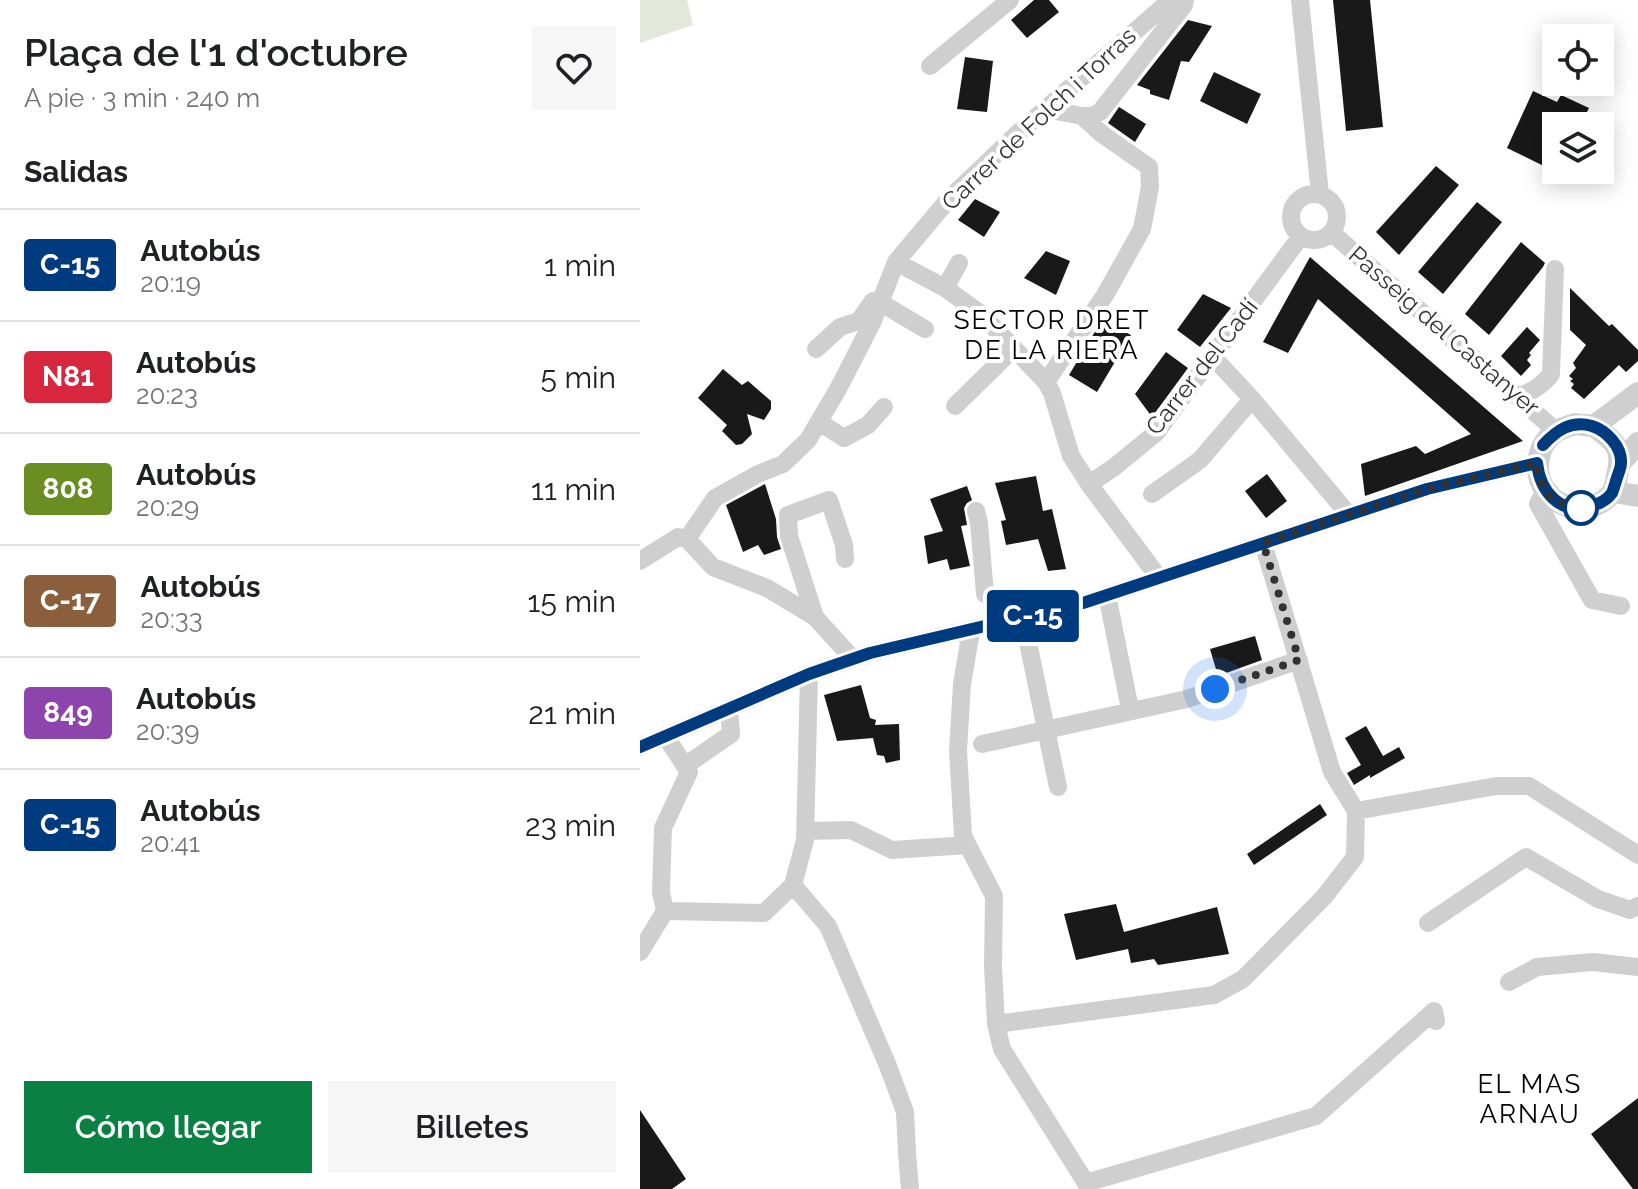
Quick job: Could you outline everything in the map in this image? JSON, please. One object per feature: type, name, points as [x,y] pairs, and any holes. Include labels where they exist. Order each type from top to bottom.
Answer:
[{"type":"street","points":[[930,66],[1010,0]]},
{"type":"street","name":"Carrer de Folch i Torras","points":[[682,538],[715,498],[783,464],[808,440],[872,323],[894,268],[948,200],[1171,0]]},
{"type":"street","points":[[1046,109],[1082,116],[1100,112],[1185,0]]},
{"type":"street","points":[[1300,0],[1320,194]]},
{"type":"street","points":[[1046,382],[1128,257],[1142,229],[1150,187],[1149,167],[1082,116]]},
{"type":"street","points":[[1320,194],[1332,202],[1336,210],[1336,224],[1331,232],[1317,240],[1301,236],[1294,228],[1293,207],[1304,195],[1320,194]]},
{"type":"street","name":"Passeig del Castanyer","points":[[1331,232],[1556,431]]},
{"type":"street","name":"Carrer del Cadí","points":[[1089,484],[1156,433],[1301,236]]},
{"type":"street","points":[[945,288],[959,263]]},
{"type":"street","points":[[816,349],[840,327],[859,321],[894,268],[945,288],[981,314],[1046,382],[1071,456],[1159,578]]},
{"type":"street","points":[[1519,397],[1535,390],[1551,374],[1555,269]]},
{"type":"street","points":[[881,303],[925,329]]},
{"type":"street","points":[[955,406],[1013,349]]},
{"type":"street","points":[[1213,357],[1349,515]]},
{"type":"street","points":[[1594,426],[1638,393]]},
{"type":"street","points":[[1152,494],[1200,460],[1252,399]]},
{"type":"street","points":[[819,422],[844,438],[868,425],[884,407]]},
{"type":"street","points":[[1621,462],[1614,441],[1594,426],[1575,424],[1556,431],[1543,445],[1537,463],[1539,477],[1554,500],[1567,507],[1584,508],[1600,503],[1613,492],[1621,462],[1638,443]]},
{"type":"street","points":[[640,747],[809,674],[870,653],[1030,617],[1107,595],[1427,489],[1537,463]]},
{"type":"street","points":[[1545,490],[1538,504],[1592,600],[1621,606]]},
{"type":"street","points":[[1613,492],[1638,496]]},
{"type":"street","points":[[815,617],[789,536],[788,515],[829,500],[844,545],[845,559]]},
{"type":"street","points":[[976,511],[985,594],[1030,617]]},
{"type":"street","points":[[640,561],[682,538],[713,567],[767,588],[815,617],[853,659]]},
{"type":"street","points":[[996,1024],[1214,995],[1243,979],[1324,897],[1355,857],[1356,811],[1332,772],[1263,543]]},
{"type":"street","points":[[1107,595],[1129,704]]},
{"type":"street","points":[[1030,617],[1046,731],[1058,787]]},
{"type":"street","points":[[971,631],[962,684],[958,751],[963,836],[994,896],[996,1024],[1002,1049],[1087,1186],[1316,1116],[1434,1011],[1436,1021]]},
{"type":"street","points":[[982,744],[1187,699],[1299,660]]},
{"type":"street","points":[[665,911],[764,913],[793,885],[806,831],[809,674]]},
{"type":"street","points":[[685,766],[731,734],[729,709]]},
{"type":"street","points":[[640,952],[665,911],[661,892],[663,828],[689,772],[666,737]]},
{"type":"street","points":[[1356,811],[1496,786],[1529,786],[1638,855]]},
{"type":"street","points":[[806,831],[851,830],[892,850],[968,845]]},
{"type":"street","points":[[1428,923],[1526,857],[1598,899],[1630,910],[1638,906]]},
{"type":"street","points":[[793,885],[828,926],[888,1066],[905,1112],[910,1189]]},
{"type":"street","points":[[1509,982],[1537,967],[1593,962],[1638,967]]},
{"type":"shaded area","points":[[640,0],[687,0],[693,25],[640,43]]},
{"type":"building","points":[[1034,0],[1049,0],[1059,12],[1027,38],[1011,20]]},
{"type":"building","points":[[1333,0],[1370,0],[1383,127],[1346,131]]},
{"type":"building","points":[[1188,20],[1212,26],[1189,62],[1181,61],[1169,100],[1150,94],[1150,90],[1137,85]]},
{"type":"building","points":[[965,57],[993,61],[987,112],[957,109]]},
{"type":"building","points":[[1214,72],[1261,94],[1247,124],[1200,101]]},
{"type":"building","points":[[1533,91],[1557,102],[1563,96],[1589,108],[1587,112],[1542,112],[1542,165],[1507,148]]},
{"type":"building","points":[[1119,107],[1146,124],[1135,142],[1108,123]]},
{"type":"building","points":[[1436,166],[1459,185],[1399,255],[1376,232]]},
{"type":"building","points":[[975,199],[1000,212],[984,237],[958,220]]},
{"type":"building","points":[[1477,202],[1502,222],[1443,294],[1418,272]]},
{"type":"building","points":[[1521,242],[1545,263],[1489,335],[1465,314]]},
{"type":"building","points":[[1046,251],[1070,261],[1056,295],[1024,278]]},
{"type":"building","points":[[1310,257],[1523,441],[1365,496],[1361,464],[1416,446],[1425,454],[1471,434],[1318,299],[1288,353],[1263,342]]},
{"type":"building","points":[[1570,288],[1638,350],[1638,361],[1626,372],[1619,365],[1584,399],[1571,388],[1574,384],[1569,376],[1576,368],[1573,363],[1586,345],[1570,330]]},
{"type":"building","points":[[1203,294],[1231,308],[1200,347],[1177,330]]},
{"type":"building","points":[[1102,320],[1131,335],[1097,392],[1069,375]]},
{"type":"building","points":[[1527,327],[1540,340],[1529,353],[1531,355],[1527,360],[1531,365],[1521,376],[1501,356]]},
{"type":"building","points":[[1166,352],[1188,368],[1152,417],[1135,394]]},
{"type":"building","points":[[723,369],[742,385],[748,381],[771,401],[771,409],[764,420],[747,414],[752,434],[742,444],[736,445],[722,431],[727,425],[698,398]]},
{"type":"building","points":[[1267,474],[1287,501],[1266,518],[1245,491]]},
{"type":"building","points":[[1036,476],[1043,511],[1052,509],[1066,569],[1048,571],[1038,539],[1006,545],[1001,521],[1006,520],[995,483]]},
{"type":"building","points":[[765,484],[781,549],[764,555],[758,545],[743,552],[726,505]]},
{"type":"building","points":[[967,486],[972,500],[964,508],[967,525],[961,526],[970,566],[950,570],[947,559],[928,564],[924,536],[943,531],[930,499]]},
{"type":"building","points":[[1255,636],[1262,660],[1218,676],[1210,649]]},
{"type":"building","points":[[861,685],[870,718],[876,720],[875,725],[899,724],[900,760],[886,763],[884,756],[877,755],[873,738],[837,741],[824,695]]},
{"type":"building","points":[[1366,726],[1383,756],[1399,747],[1405,758],[1354,785],[1347,773],[1361,765],[1345,738]]},
{"type":"building","points":[[1320,804],[1327,815],[1254,865],[1247,854]]},
{"type":"building","points":[[1116,904],[1124,932],[1217,907],[1229,954],[1158,965],[1154,959],[1131,963],[1128,949],[1076,960],[1064,914]]},
{"type":"building","points":[[1638,1098],[1638,1189],[1633,1189],[1591,1134]]},
{"type":"building","points":[[640,1110],[686,1179],[672,1189],[640,1189]]},
{"type":"bus line","name":"C-15","points":[[640,747],[809,674],[870,653],[1083,603],[1427,489],[1537,463],[1545,490],[1554,500],[1567,507],[1584,508],[1600,503],[1613,492],[1621,462],[1614,441],[1594,426],[1575,424],[1556,431],[1543,445]]},
{"type":"district","name":"SECTOR DRET DE LA RIERA","points":[[1052,335]]},
{"type":"district","name":"EL MAS ARNAU","points":[[1530,1099]]},
{"type":"route","points":[[1215,689],[1299,660],[1263,543],[1427,489],[1537,463],[1539,477],[1554,500],[1567,507],[1584,508],[1581,508]]}]
